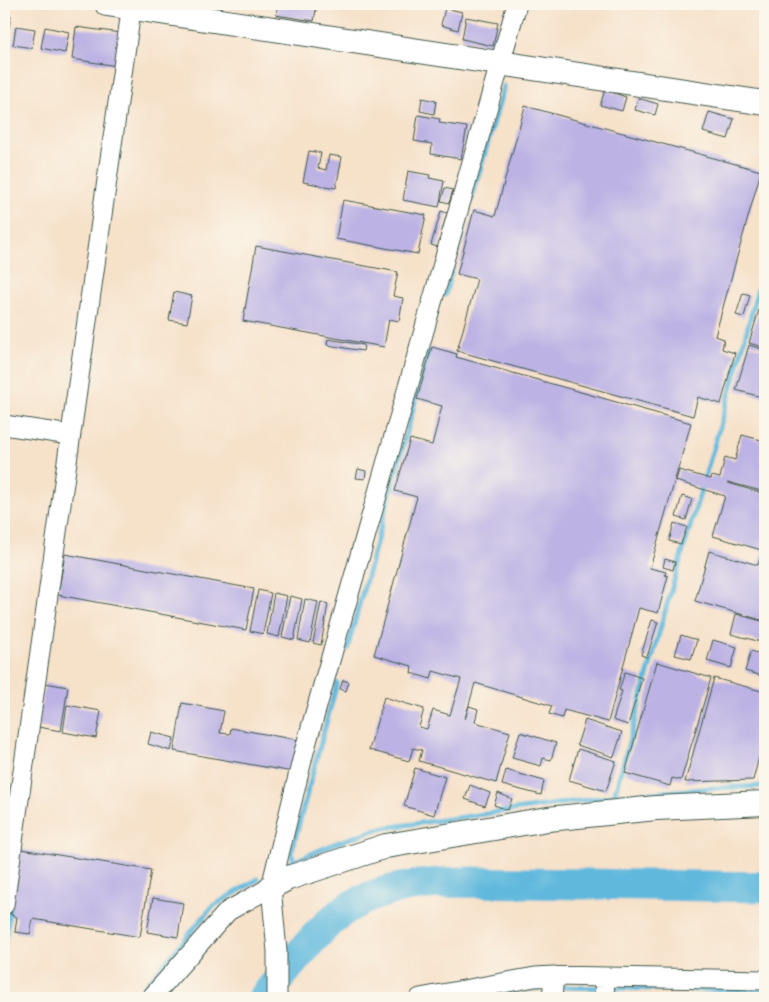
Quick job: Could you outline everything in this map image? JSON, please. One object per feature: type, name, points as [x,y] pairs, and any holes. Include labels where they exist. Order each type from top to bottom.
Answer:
[{"type":"street","points":[[107,4],[131,5],[765,102]]},
{"type":"street","points":[[278,998],[277,951],[271,887],[304,752],[517,4]]},
{"type":"street","points":[[4,905],[131,5]]},
{"type":"street","points":[[4,425],[70,436]]},
{"type":"street","points":[[151,998],[228,911],[288,878],[386,846],[558,818],[656,808],[765,802]]},
{"type":"street","points":[[420,998],[467,994],[535,977],[553,988],[604,988],[765,980]]},
{"type":"building","points":[[278,4],[317,4],[314,21],[276,15]]},
{"type":"building","points":[[346,4],[382,4],[381,12]]},
{"type":"building","points":[[445,8],[462,12],[458,30],[441,25]]},
{"type":"building","points":[[4,15],[11,16],[6,44],[4,44]]},
{"type":"building","points":[[466,17],[498,23],[493,46],[462,39]]},
{"type":"building","points":[[16,26],[35,29],[32,48],[13,45]]},
{"type":"building","points":[[45,27],[69,32],[65,53],[41,48]]},
{"type":"building","points":[[76,27],[121,33],[117,66],[72,59]]},
{"type":"building","points":[[605,90],[626,97],[622,111],[600,105]]},
{"type":"building","points":[[422,98],[436,101],[434,114],[420,111]]},
{"type":"building","points":[[638,98],[658,104],[655,115],[635,110]]},
{"type":"building","points":[[525,106],[761,171],[715,336],[724,339],[722,349],[735,353],[721,404],[698,397],[693,416],[457,351],[477,279],[457,274],[474,210],[495,216]]},
{"type":"building","points":[[709,112],[734,119],[728,139],[703,132]]},
{"type":"building","points":[[418,115],[440,119],[439,123],[467,127],[461,159],[431,154],[432,144],[414,141]]},
{"type":"building","points":[[309,151],[321,153],[318,168],[326,170],[329,155],[342,157],[336,188],[303,182]]},
{"type":"building","points":[[408,171],[430,175],[429,178],[444,181],[439,207],[403,200]]},
{"type":"building","points":[[445,188],[453,190],[449,203],[441,201]]},
{"type":"building","points":[[343,200],[426,215],[418,254],[336,239]]},
{"type":"building","points":[[441,211],[447,213],[438,247],[431,245]]},
{"type":"building","points":[[256,246],[398,272],[393,296],[403,298],[399,321],[389,319],[384,347],[243,321]]},
{"type":"building","points":[[174,292],[192,296],[187,323],[169,320]]},
{"type":"building","points":[[743,293],[750,295],[744,317],[736,315]]},
{"type":"building","points":[[759,310],[765,312],[765,337],[762,347],[749,343]]},
{"type":"building","points":[[328,339],[364,345],[363,351],[327,345]]},
{"type":"building","points":[[749,345],[765,350],[765,398],[736,390]]},
{"type":"building","points":[[432,347],[457,354],[456,357],[691,423],[650,568],[666,572],[665,575],[668,576],[658,613],[639,608],[608,722],[564,710],[562,718],[549,714],[552,706],[475,683],[465,719],[469,706],[478,709],[475,722],[510,732],[496,783],[419,761],[422,750],[413,748],[409,761],[369,750],[384,697],[424,709],[419,727],[427,729],[433,710],[450,715],[461,679],[433,671],[431,679],[411,673],[412,666],[374,655],[417,497],[395,491],[410,439],[432,445],[442,406],[417,399]]},
{"type":"building","points":[[742,435],[765,441],[765,492],[728,483],[765,494],[765,551],[713,536],[725,496],[676,481],[679,470],[711,479],[712,476],[720,478],[725,457],[735,460]]},
{"type":"building","points":[[358,469],[366,471],[365,479],[356,478]]},
{"type":"building","points":[[682,496],[692,499],[686,520],[676,517]]},
{"type":"building","points":[[674,523],[687,527],[681,544],[669,541]]},
{"type":"building","points":[[709,551],[758,565],[762,551],[765,552],[765,621],[695,601]]},
{"type":"building","points":[[65,554],[254,589],[246,630],[58,595]]},
{"type":"building","points":[[665,559],[675,562],[673,570],[663,567]]},
{"type":"building","points":[[258,590],[271,593],[263,634],[250,631]]},
{"type":"building","points":[[274,593],[287,596],[279,637],[267,634]]},
{"type":"building","points":[[290,596],[302,599],[294,640],[282,637]]},
{"type":"building","points":[[305,599],[318,602],[310,643],[298,640]]},
{"type":"building","points":[[321,602],[328,604],[321,645],[313,643]]},
{"type":"building","points":[[736,614],[765,622],[765,643],[731,634]]},
{"type":"building","points":[[652,620],[658,622],[647,657],[641,655]]},
{"type":"building","points":[[681,635],[697,640],[691,659],[675,655]]},
{"type":"building","points":[[713,640],[737,647],[731,668],[707,661]]},
{"type":"building","points":[[751,651],[765,655],[765,677],[745,671]]},
{"type":"building","points":[[657,662],[711,678],[681,780],[672,778],[670,786],[625,773]]},
{"type":"building","points":[[625,672],[642,678],[628,725],[613,720],[622,691],[619,690]]},
{"type":"building","points":[[714,678],[765,692],[765,734],[753,780],[685,782]]},
{"type":"building","points":[[343,680],[349,682],[346,691],[340,689]]},
{"type":"building","points":[[45,683],[68,687],[61,731],[38,727]]},
{"type":"building","points":[[182,703],[224,711],[220,733],[230,734],[231,728],[298,740],[293,772],[174,751]]},
{"type":"building","points":[[67,705],[101,711],[96,738],[63,732]]},
{"type":"building","points":[[585,720],[622,732],[614,757],[577,745]]},
{"type":"building","points":[[151,732],[174,738],[171,751],[148,744]]},
{"type":"building","points":[[520,732],[556,743],[551,760],[543,758],[541,766],[512,758]]},
{"type":"building","points":[[578,749],[616,761],[606,791],[569,780]]},
{"type":"building","points":[[415,768],[445,777],[434,815],[404,806]]},
{"type":"building","points":[[506,770],[544,781],[541,795],[502,785]]},
{"type":"building","points":[[470,785],[490,793],[485,806],[465,799]]},
{"type":"building","points":[[498,793],[512,799],[508,810],[494,805]]},
{"type":"building","points":[[21,849],[151,870],[140,937],[33,919],[30,934],[15,932],[17,917],[11,915]]},
{"type":"building","points":[[153,898],[183,903],[178,937],[147,932]]},
{"type":"waterway","points":[[471,201],[504,86]]},
{"type":"waterway","points":[[445,295],[466,216]]},
{"type":"waterway","points":[[614,796],[666,608],[735,375],[765,262]]},
{"type":"waterway","points":[[347,649],[429,351]]},
{"type":"waterway","points":[[294,860],[291,853],[337,683]]},
{"type":"waterway","points":[[288,864],[336,843],[377,829],[614,796],[765,786]]},
{"type":"waterway","points":[[135,998],[213,906],[258,879]]},
{"type":"waterway","points":[[263,998],[305,948],[332,920],[362,900],[396,889],[467,882],[765,887]]},
{"type":"waterway","points":[[4,949],[10,907]]},
{"type":"waterway","points":[[508,991],[549,987]]},
{"type":"waterway","points":[[558,987],[765,991]]},
{"type":"waterway","points":[[473,998],[490,995]]}]
